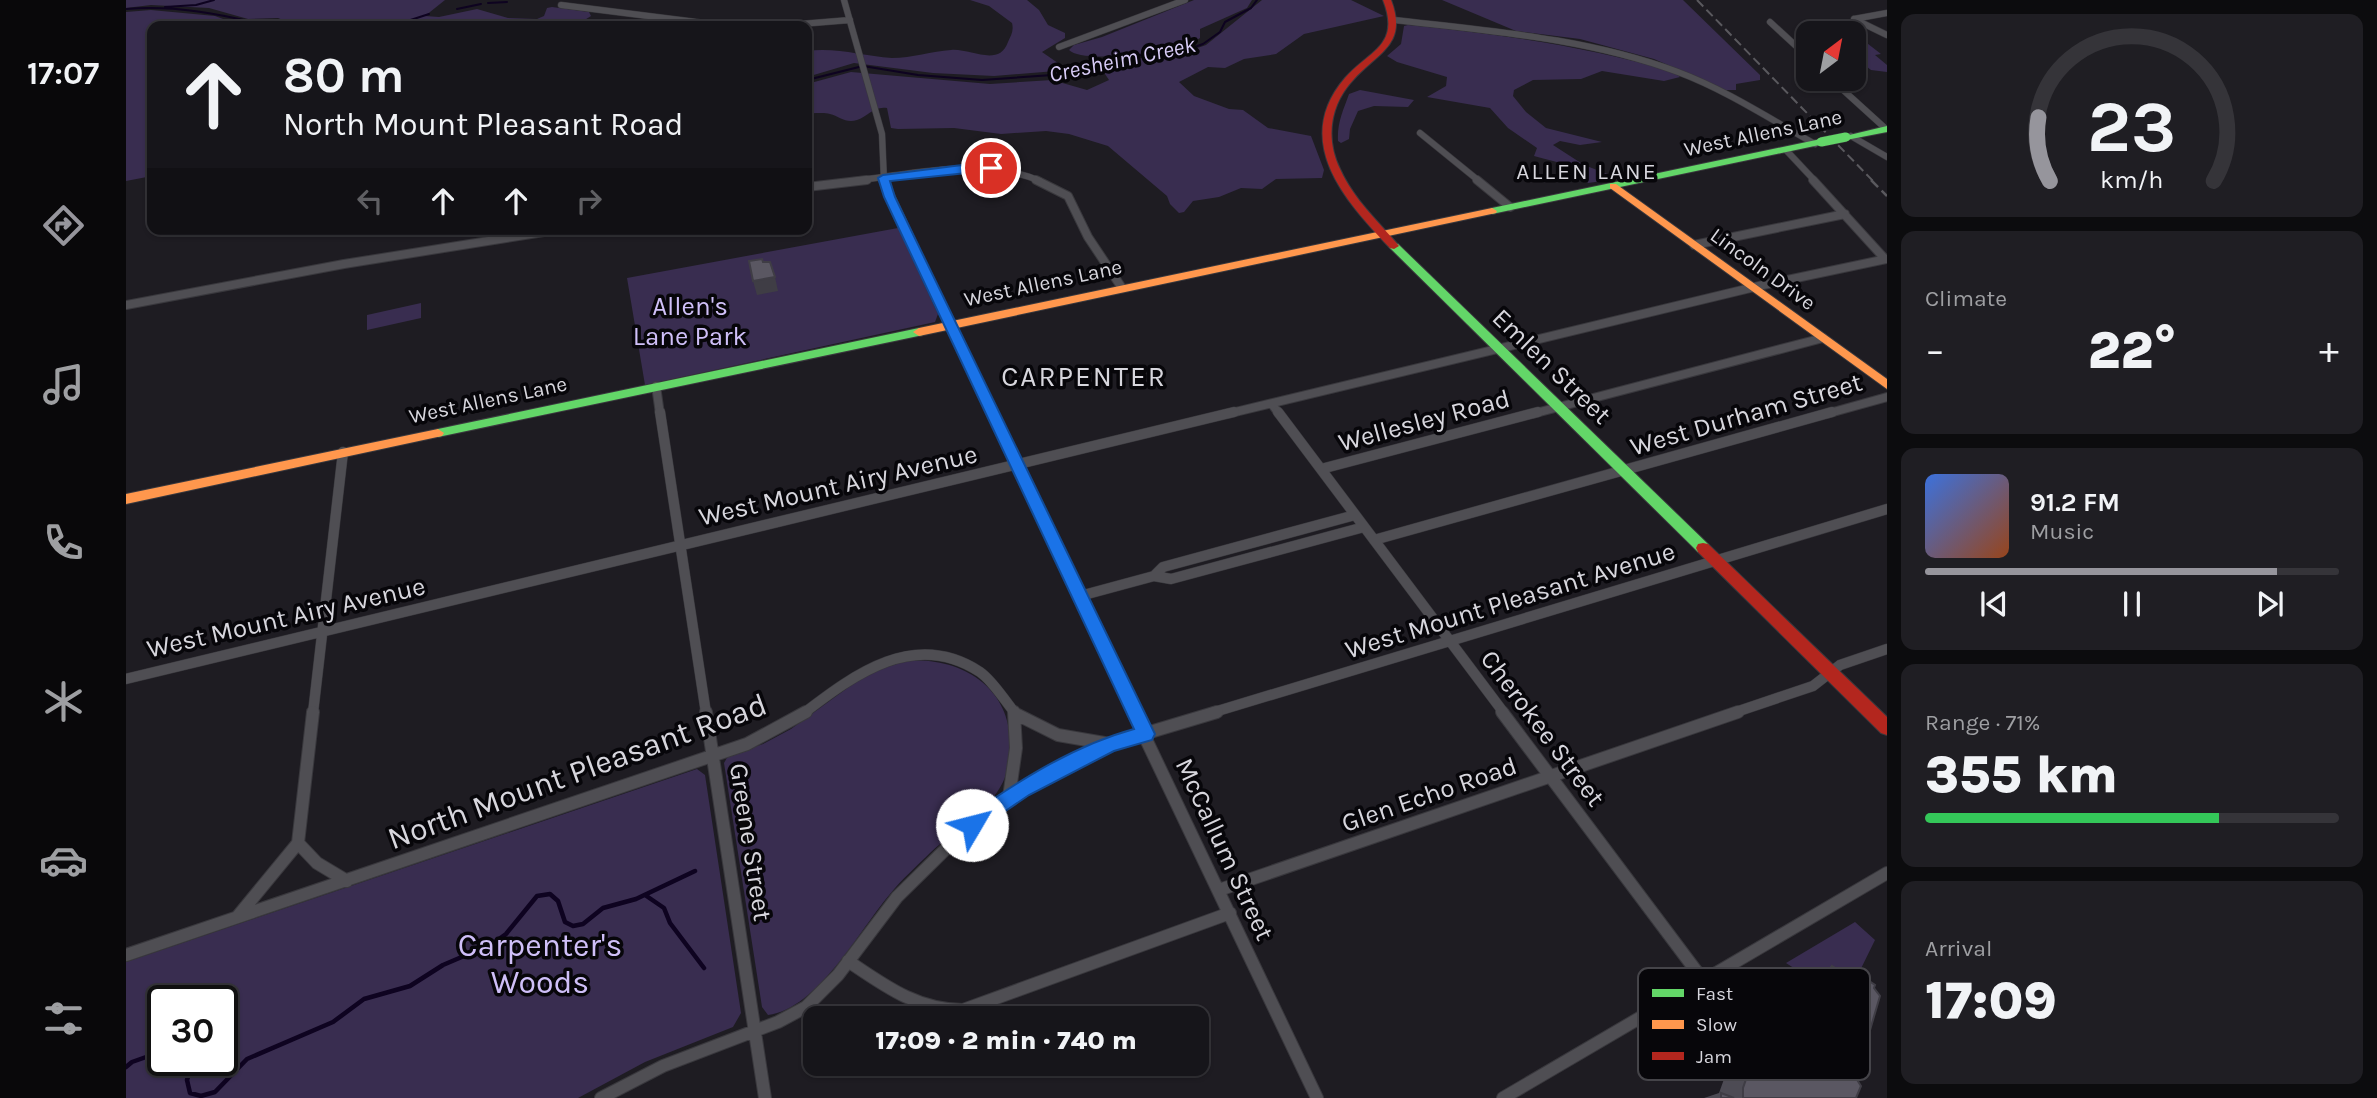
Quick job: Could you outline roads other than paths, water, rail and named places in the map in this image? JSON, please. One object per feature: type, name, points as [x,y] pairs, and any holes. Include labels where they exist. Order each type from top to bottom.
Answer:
[{"type":"main road","points":[[1387,0],[1394,20]]},
{"type":"main road","name":"Emlen Street","points":[[1394,20],[1393,32],[1384,48],[1339,90],[1330,110],[1326,128],[1328,155],[1342,186],[1382,234],[1887,728]]},
{"type":"main road","name":"West Allens Lane","points":[[126,499],[1886,129]]},
{"type":"main road","name":"Lincoln Drive","points":[[1613,186],[1887,385]]},
{"type":"street","name":"McCallum Street","points":[[844,0],[882,134],[883,178],[889,197],[1317,1098]]},
{"type":"street","points":[[1059,47],[1185,0]]},
{"type":"street","points":[[561,5],[688,21]]},
{"type":"street","points":[[1887,13],[1854,19],[1887,35]]},
{"type":"street","points":[[812,24],[850,20]]},
{"type":"street","points":[[1394,20],[1554,40],[1634,56],[1701,82],[1818,143]]},
{"type":"street","points":[[1770,22],[1796,46]]},
{"type":"street","points":[[1844,91],[1886,129]]},
{"type":"street","points":[[1420,133],[1510,207]]},
{"type":"street","points":[[1848,137],[1887,157]]},
{"type":"street","points":[[1786,150],[1886,259]]},
{"type":"street","points":[[812,186],[982,167],[1013,171],[1048,184],[1071,201],[1088,237],[1122,288]]},
{"type":"street","points":[[1694,244],[1845,214]]},
{"type":"street","points":[[126,305],[344,264],[525,235]]},
{"type":"street","name":"West Mount Airy Avenue","points":[[126,679],[1754,288],[1886,259]]},
{"type":"street","name":"Wellesley Road","points":[[1321,469],[1823,338]]},
{"type":"street","name":"Greene Street","points":[[656,386],[765,1098]]},
{"type":"street","name":"West Durham Street","points":[[1374,540],[1887,397]]},
{"type":"street","name":"Cherokee Street","points":[[1272,404],[1694,968]]},
{"type":"street","points":[[237,917],[298,843],[343,452]]},
{"type":"street","name":"West Mount Pleasant Avenue","points":[[1145,734],[1887,509]]},
{"type":"street","points":[[1154,576],[1163,567],[1355,515]]},
{"type":"street","points":[[1080,596],[1154,576],[1171,579],[1364,527]]},
{"type":"street","name":"Glen Echo Road","points":[[1219,890],[1813,686],[1840,665],[1887,649]]},
{"type":"street","name":"North Mount Pleasant Road","points":[[126,955],[713,757],[786,726],[866,669],[905,656],[945,657],[973,668],[990,682],[1016,714],[1058,735],[1110,744],[1145,734]]},
{"type":"street","points":[[1009,797],[1016,748],[1016,714]]},
{"type":"street","points":[[601,1098],[663,1066],[755,1031],[806,1007],[826,988],[912,880],[958,837],[1009,797],[1110,744]]},
{"type":"street","points":[[298,843],[317,863],[346,881]]},
{"type":"street","points":[[1724,968],[1887,873]]},
{"type":"street","points":[[848,961],[912,1003],[938,1011],[963,1010],[1230,913]]},
{"type":"street","points":[[1503,1098],[1638,1018]]},
{"type":"waterway","points":[[165,7],[196,5],[214,0]]},
{"type":"waterway","name":"Cresheim Creek","points":[[812,79],[863,66],[918,75],[982,80],[1067,74],[1119,58],[1189,49],[1203,44],[1220,32],[1225,22],[1251,8],[1257,0]]},
{"type":"waterway","points":[[488,3],[507,2]]},
{"type":"waterway","points":[[457,9],[481,4]]},
{"type":"waterway","name":"Cresheim Creek","points":[[126,9],[162,8],[246,21]]},
{"type":"waterway","points":[[407,21],[429,14]]},
{"type":"waterway","points":[[238,1068],[247,1059],[333,1022],[364,999],[410,986],[443,965],[492,944],[506,934],[537,896],[550,894],[558,901],[565,922],[573,926],[583,924],[603,908],[636,899],[695,871]]},
{"type":"waterway","points":[[645,895],[664,908],[670,923],[704,968]]},
{"type":"waterway","points":[[126,1067],[147,1057]]},
{"type":"waterway","points":[[188,1076],[190,1093],[201,1096],[215,1092],[231,1076]]},
{"type":"railway","points":[[1697,0],[1873,181]]},
{"type":"railway","points":[[1871,180],[1887,196]]},
{"type":"district","name":"ALLEN LANE","points":[[1587,171]]},
{"type":"district","name":"CARPENTER","points":[[1084,376]]},
{"type":"park label","name":"Allen's Lane Park","points":[[690,321]]},
{"type":"park label","name":"Carpenter's Woods","points":[[540,964]]}]
